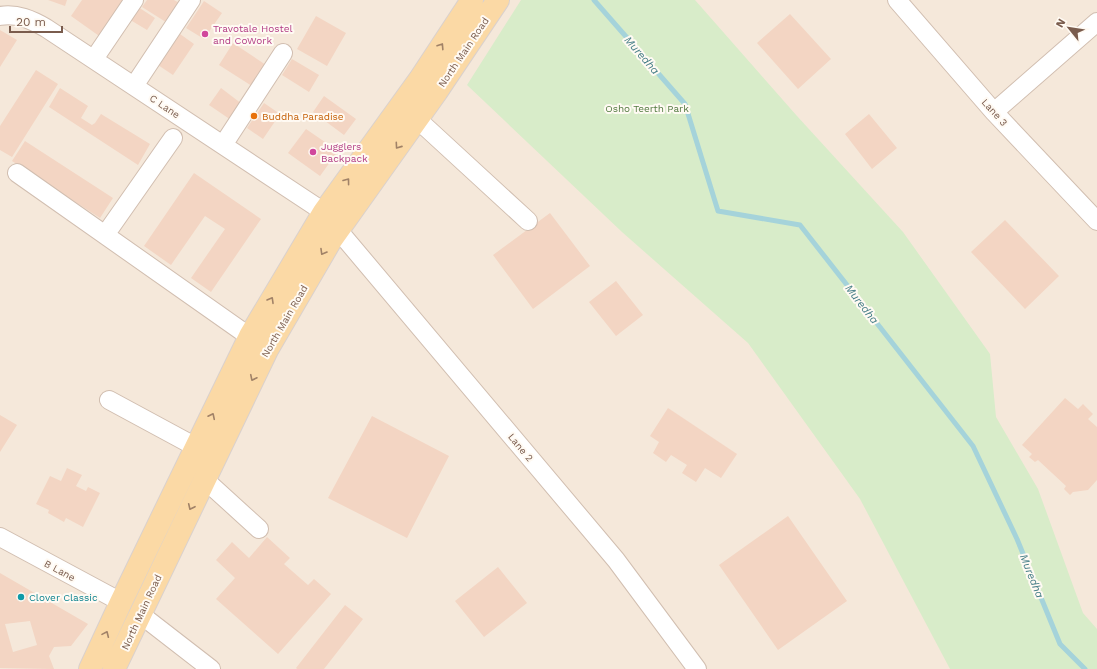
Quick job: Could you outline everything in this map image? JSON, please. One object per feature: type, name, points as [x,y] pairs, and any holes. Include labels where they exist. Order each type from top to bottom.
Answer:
[{"type":"main road","name":"North Main Road","points":[[114,669],[204,479],[258,343],[417,118],[428,85],[472,0]]},
{"type":"main road","name":"North Main Road","points":[[90,669],[196,447],[258,343],[324,212],[498,0]]},
{"type":"street","points":[[94,59],[134,0]]},
{"type":"street","points":[[134,86],[191,0]]},
{"type":"street","name":"Lane 3","points":[[897,0],[994,112],[1097,221]]},
{"type":"street","name":"C Lane","points":[[0,16],[8,15],[29,19],[46,28],[324,212]]},
{"type":"street","points":[[994,112],[1097,22]]},
{"type":"street","points":[[223,145],[283,53]]},
{"type":"street","points":[[417,118],[528,221]]},
{"type":"street","points":[[106,235],[174,138]]},
{"type":"street","points":[[17,173],[258,343]]},
{"type":"street","name":"Lane 2","points":[[338,230],[616,560],[697,669]]},
{"type":"street","points":[[109,400],[196,447]]},
{"type":"street","points":[[204,479],[259,529]]},
{"type":"street","name":"B Lane","points":[[0,537],[121,602]]},
{"type":"street","points":[[140,614],[211,669]]},
{"type":"shaded area","points":[[0,0],[1097,0],[1097,669],[0,669]]},
{"type":"green space","name":"Osho Teerth Park","points":[[521,0],[695,0],[797,116],[903,232],[990,354],[996,417],[1038,489],[1083,613],[1097,629],[1097,669],[950,669],[860,499],[748,343],[622,232],[467,85]]},
{"type":"building","points":[[48,0],[67,0],[65,6]]},
{"type":"building","points":[[82,0],[128,0],[102,38],[71,16]]},
{"type":"building","points":[[147,0],[174,0],[181,4],[169,24],[142,7]]},
{"type":"building","points":[[204,1],[222,13],[204,39],[186,28]]},
{"type":"building","points":[[135,5],[155,18],[147,30],[127,18]]},
{"type":"building","points":[[790,14],[831,59],[798,89],[757,43]]},
{"type":"building","points":[[316,16],[346,33],[327,66],[297,49]]},
{"type":"building","points":[[0,30],[17,40],[0,67]]},
{"type":"building","points":[[180,34],[194,44],[173,75],[158,65]]},
{"type":"building","points":[[233,43],[269,67],[255,88],[219,65]]},
{"type":"building","points":[[292,59],[319,75],[309,92],[282,75]]},
{"type":"building","points":[[36,70],[58,84],[12,157],[0,150],[0,126]]},
{"type":"building","points":[[60,88],[88,106],[81,118],[92,125],[101,114],[150,144],[138,165],[49,107]]},
{"type":"building","points":[[221,88],[242,104],[231,120],[209,105]]},
{"type":"building","points":[[324,96],[356,119],[344,135],[313,112]]},
{"type":"building","points":[[264,103],[280,114],[263,139],[247,128]]},
{"type":"building","points":[[869,114],[897,148],[872,169],[845,134]]},
{"type":"building","name":"Jugglers Backpack","points":[[306,129],[338,151],[320,176],[288,153]]},
{"type":"building","points":[[25,141],[113,198],[100,218],[12,161]]},
{"type":"building","points":[[194,173],[261,219],[211,292],[191,278],[225,229],[205,216],[171,265],[144,246]]},
{"type":"building","points":[[550,213],[590,266],[533,309],[493,255]]},
{"type":"building","points":[[1005,220],[1059,276],[1025,309],[971,252]]},
{"type":"building","points":[[616,281],[643,315],[616,336],[589,302]]},
{"type":"building","points":[[1065,398],[1078,409],[1083,404],[1093,414],[1088,419],[1097,427],[1097,480],[1088,490],[1073,492],[1070,495],[1064,489],[1066,486],[1038,460],[1035,462],[1029,457],[1032,454],[1022,445]]},
{"type":"building","points":[[668,408],[737,454],[721,478],[705,468],[696,482],[682,473],[687,465],[671,455],[666,462],[653,453],[659,442],[650,436]]},
{"type":"building","points":[[0,415],[17,425],[0,452]]},
{"type":"building","points":[[372,416],[449,456],[407,538],[328,498]]},
{"type":"building","points":[[67,468],[82,475],[76,486],[86,491],[88,487],[100,493],[83,527],[66,518],[64,522],[48,513],[49,510],[36,504],[50,476],[61,481]]},
{"type":"building","points":[[788,516],[847,601],[778,650],[719,565]]},
{"type":"building","points":[[267,537],[290,558],[284,564],[308,585],[314,579],[331,594],[278,654],[216,599],[235,578],[216,560],[232,542],[249,558]]},
{"type":"building","points":[[498,567],[527,603],[484,637],[455,601]]},
{"type":"building","name":"Clover Classic","points":[[0,573],[88,624],[71,646],[54,647],[49,656],[54,669],[0,668]],"holes":[[[30,621],[37,645],[13,652],[5,624]]]},
{"type":"building","points":[[345,605],[363,619],[324,669],[297,669],[296,668]]},
{"type":"waterway","name":"Muredha","points":[[594,0],[685,104],[718,211],[800,225],[973,446],[1017,539],[1060,644],[1085,669]]},
{"type":"place","name":"Travotale Hostel and CoWork","points":[[205,34]]},
{"type":"place","name":"Buddha Paradise","points":[[254,116]]},
{"type":"place","name":"Jugglers Backpack","points":[[313,152]]},
{"type":"place","name":"Clover Classic","points":[[21,597]]}]
